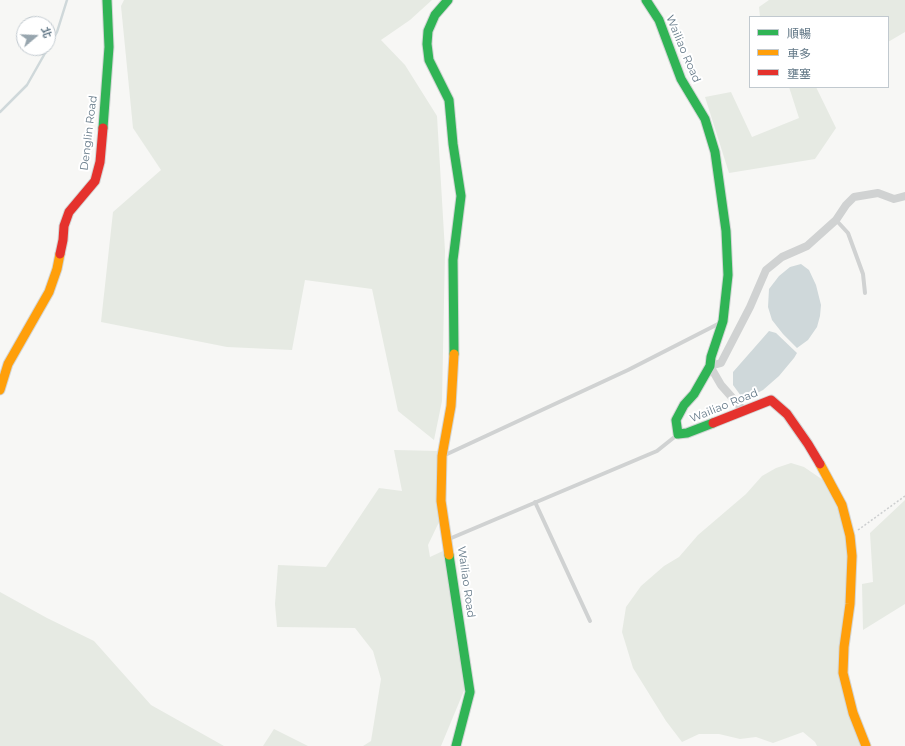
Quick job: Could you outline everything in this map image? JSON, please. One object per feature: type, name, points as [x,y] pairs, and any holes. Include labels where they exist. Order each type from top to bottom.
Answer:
[{"type":"street","name":"Denglin Road","points":[[0,390],[8,364],[49,292],[59,262],[64,226],[69,212],[95,181],[100,162],[106,98],[109,47],[107,0]]},
{"type":"street","name":"Wailiao Road","points":[[448,0],[435,15],[428,32],[427,44],[429,60],[449,100],[461,196],[453,260],[454,360],[451,398],[442,456],[442,501],[470,692],[456,746]]},
{"type":"street","name":"Wailiao Road","points":[[646,0],[659,20],[681,78],[705,119],[715,152],[726,231],[728,274],[723,321],[711,358],[710,366],[694,394],[684,405],[676,420],[678,434],[687,434],[771,400],[786,414],[808,444],[842,505],[850,536],[852,556],[850,597],[844,647],[843,674],[853,713],[866,746]]},
{"type":"street","points":[[744,411],[721,385],[710,366],[722,363],[750,307],[766,270],[782,257],[807,246],[836,220],[846,205],[854,198],[878,193],[894,199],[905,196]]},
{"type":"lane","points":[[836,220],[848,233],[863,274],[865,293]]},
{"type":"lane","points":[[442,456],[628,370],[723,321]]},
{"type":"lane","points":[[447,540],[657,451],[678,434]]},
{"type":"lane","points":[[535,502],[590,621]]},
{"type":"path","points":[[850,536],[905,496]]},
{"type":"shaded area","points":[[124,0],[432,0],[410,20],[381,40],[405,65],[437,116],[445,251],[442,401],[434,440],[398,411],[372,289],[305,280],[292,350],[227,347],[101,322],[113,212],[161,170],[133,128],[121,6]]},
{"type":"shaded area","points":[[769,0],[905,0],[905,32],[889,41],[889,16],[760,16],[759,7]]},
{"type":"shaded area","points":[[789,88],[816,88],[836,128],[815,159],[729,173],[705,97],[731,92],[752,137],[799,118]]},
{"type":"shaded area","points":[[801,264],[809,270],[816,285],[821,305],[817,327],[808,340],[797,348],[772,320],[768,307],[769,289],[779,276],[790,267]]},
{"type":"shaded area","points":[[769,331],[776,333],[797,353],[779,376],[763,390],[748,398],[741,396],[733,385],[733,372]]},
{"type":"shaded area","points":[[394,450],[440,451],[439,522],[428,545],[430,557],[445,550],[468,681],[441,746],[363,746],[371,741],[381,679],[373,651],[355,628],[277,627],[275,604],[278,565],[326,567],[379,488],[402,491]]},
{"type":"shaded area","points":[[791,463],[804,467],[826,482],[841,514],[849,552],[841,655],[864,746],[817,746],[815,742],[803,732],[773,743],[756,737],[740,739],[719,734],[699,734],[682,742],[666,721],[633,668],[622,632],[626,607],[641,586],[664,566],[679,557],[698,535],[746,494],[762,476],[776,468]]},
{"type":"shaded area","points":[[905,500],[905,604],[863,630],[862,584],[873,582],[870,533]]},
{"type":"shaded area","points":[[0,592],[47,618],[94,641],[151,705],[224,746],[0,746]]},
{"type":"shaded area","points":[[274,729],[308,746],[263,746]]},
{"type":"waterway","points":[[56,34],[67,0]]},
{"type":"waterway","points":[[0,112],[27,85],[43,56]]},
{"type":"traffic: fast","points":[[103,128],[109,47],[107,0]]},
{"type":"traffic: fast","points":[[448,0],[435,15],[428,31],[427,44],[429,60],[449,100],[453,144],[461,196],[453,260],[454,354]]},
{"type":"traffic: fast","points":[[646,0],[659,20],[681,79],[705,119],[715,152],[726,231],[728,275],[723,321],[711,357],[710,366],[694,394],[684,405],[676,420],[678,434],[687,433],[713,423]]},
{"type":"traffic: fast","points":[[449,555],[470,692],[456,746]]},
{"type":"traffic: slow","points":[[0,390],[8,364],[49,292],[57,269],[60,254]]},
{"type":"traffic: slow","points":[[449,555],[441,501],[442,456],[451,406],[454,354]]},
{"type":"traffic: slow","points":[[820,464],[842,505],[850,536],[852,556],[850,604],[844,647],[843,673],[853,713],[866,746]]},
{"type":"traffic: jam","points":[[60,254],[64,226],[69,212],[95,181],[100,162],[103,128]]},
{"type":"traffic: jam","points":[[713,423],[771,400],[787,414],[820,464]]}]
